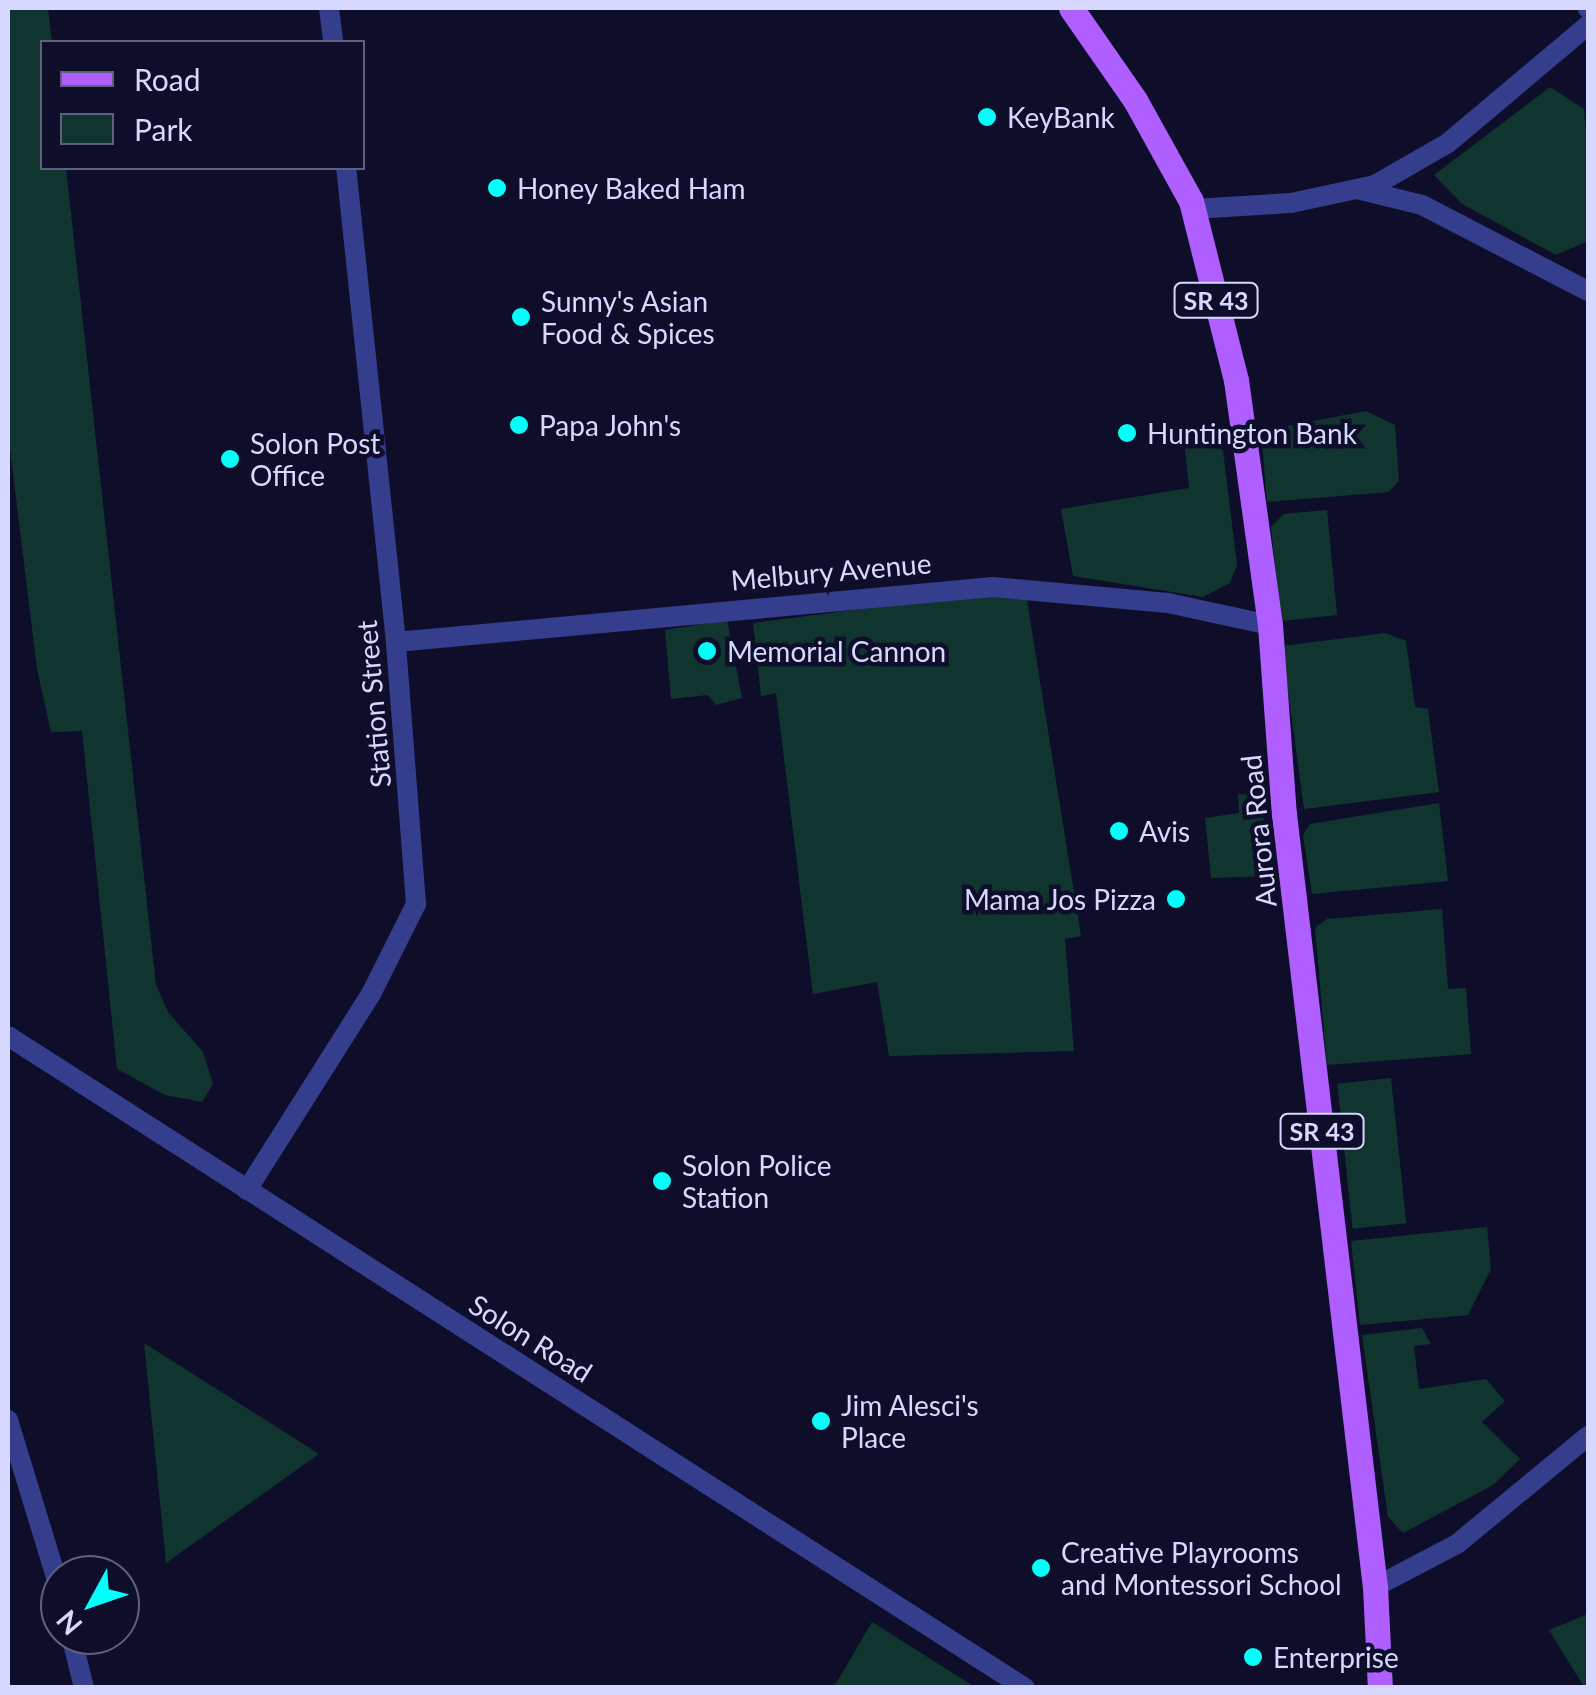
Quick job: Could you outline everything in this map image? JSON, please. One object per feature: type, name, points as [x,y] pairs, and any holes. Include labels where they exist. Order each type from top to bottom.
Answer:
[{"type":"main road","name":"Aurora Road","points":[[1071,8],[1135,100],[1193,209],[1236,380],[1270,625],[1284,814],[1375,1587],[1380,1688]]},
{"type":"street","points":[[329,8],[333,40]]},
{"type":"street","points":[[1193,209],[1290,203],[1359,190],[1448,143],[1588,25]]},
{"type":"street","name":"Station Street","points":[[247,1190],[371,994],[412,916],[416,878],[396,642],[346,170]]},
{"type":"street","points":[[1359,190],[1422,205],[1588,291]]},
{"type":"street","name":"Melbury Avenue","points":[[396,642],[993,587],[1168,603],[1270,625]]},
{"type":"street","name":"Solon Road","points":[[8,1036],[1025,1688]]},
{"type":"street","points":[[8,1420],[49,1555]]},
{"type":"street","points":[[1375,1587],[1456,1544],[1588,1436]]},
{"type":"street","points":[[76,1655],[84,1688]]},
{"type":"green space","points":[[8,8],[48,8],[52,40],[40,40],[40,170],[66,170],[156,985],[168,1012],[203,1052],[213,1084],[202,1102],[165,1095],[117,1069],[82,731],[51,732],[37,669],[8,433]]},
{"type":"green space","points":[[1550,87],[1584,109],[1588,160],[1588,241],[1556,255],[1462,204],[1434,175]]},
{"type":"green space","points":[[1366,411],[1395,425],[1399,481],[1389,492],[1267,502],[1261,431]]},
{"type":"green space","points":[[1208,435],[1223,451],[1237,565],[1230,583],[1203,597],[1073,576],[1061,509],[1189,488],[1185,449]]},
{"type":"green space","points":[[1327,510],[1337,615],[1281,621],[1271,527],[1284,514]]},
{"type":"green space","points":[[1025,588],[1081,936],[1065,939],[1074,1051],[889,1056],[877,982],[813,994],[776,693],[761,696],[753,623]]},
{"type":"green space","points":[[727,620],[742,698],[716,705],[708,695],[671,699],[665,630]]},
{"type":"green space","points":[[1385,633],[1406,641],[1415,707],[1428,709],[1439,792],[1304,809],[1282,646]]},
{"type":"green space","points":[[1238,794],[1261,796],[1269,876],[1211,878],[1205,818],[1239,813]]},
{"type":"green space","points":[[1439,803],[1448,881],[1312,894],[1303,835],[1310,824]]},
{"type":"green space","points":[[1442,909],[1448,989],[1466,988],[1471,1054],[1327,1065],[1315,928],[1327,919]]},
{"type":"green space","points":[[1391,1078],[1406,1223],[1353,1229],[1337,1084]]},
{"type":"green space","points":[[1487,1227],[1491,1269],[1468,1315],[1360,1325],[1351,1241]]},
{"type":"green space","points":[[1422,1328],[1431,1344],[1414,1346],[1419,1389],[1486,1379],[1505,1401],[1482,1422],[1520,1459],[1493,1485],[1403,1533],[1388,1517],[1362,1335]]},
{"type":"green space","points":[[144,1343],[319,1454],[166,1563]]},
{"type":"green space","points":[[1588,1614],[1588,1687],[1584,1687],[1549,1630]]},
{"type":"green space","points":[[872,1622],[975,1687],[834,1687]]},
{"type":"place","name":"KeyBank","points":[[987,117]]},
{"type":"place","name":"Honey Baked Ham","points":[[497,188]]},
{"type":"place","name":"Sunny's Asian Food & Spices","points":[[521,317]]},
{"type":"place","name":"Papa John's","points":[[519,425]]},
{"type":"place","name":"Huntington Bank","points":[[1127,433]]},
{"type":"place","name":"Solon Post Office","points":[[230,459]]},
{"type":"place","name":"Memorial Cannon","points":[[707,651]]},
{"type":"place","name":"Avis","points":[[1119,831]]},
{"type":"place","name":"Mama Jos Pizza","points":[[1176,899]]},
{"type":"place","name":"Solon Police Station","points":[[662,1181]]},
{"type":"place","name":"Jim Alesci's Place","points":[[821,1421]]},
{"type":"place","name":"Creative Playrooms and Montessori School","points":[[1041,1568]]},
{"type":"place","name":"Enterprise","points":[[1253,1657]]}]
